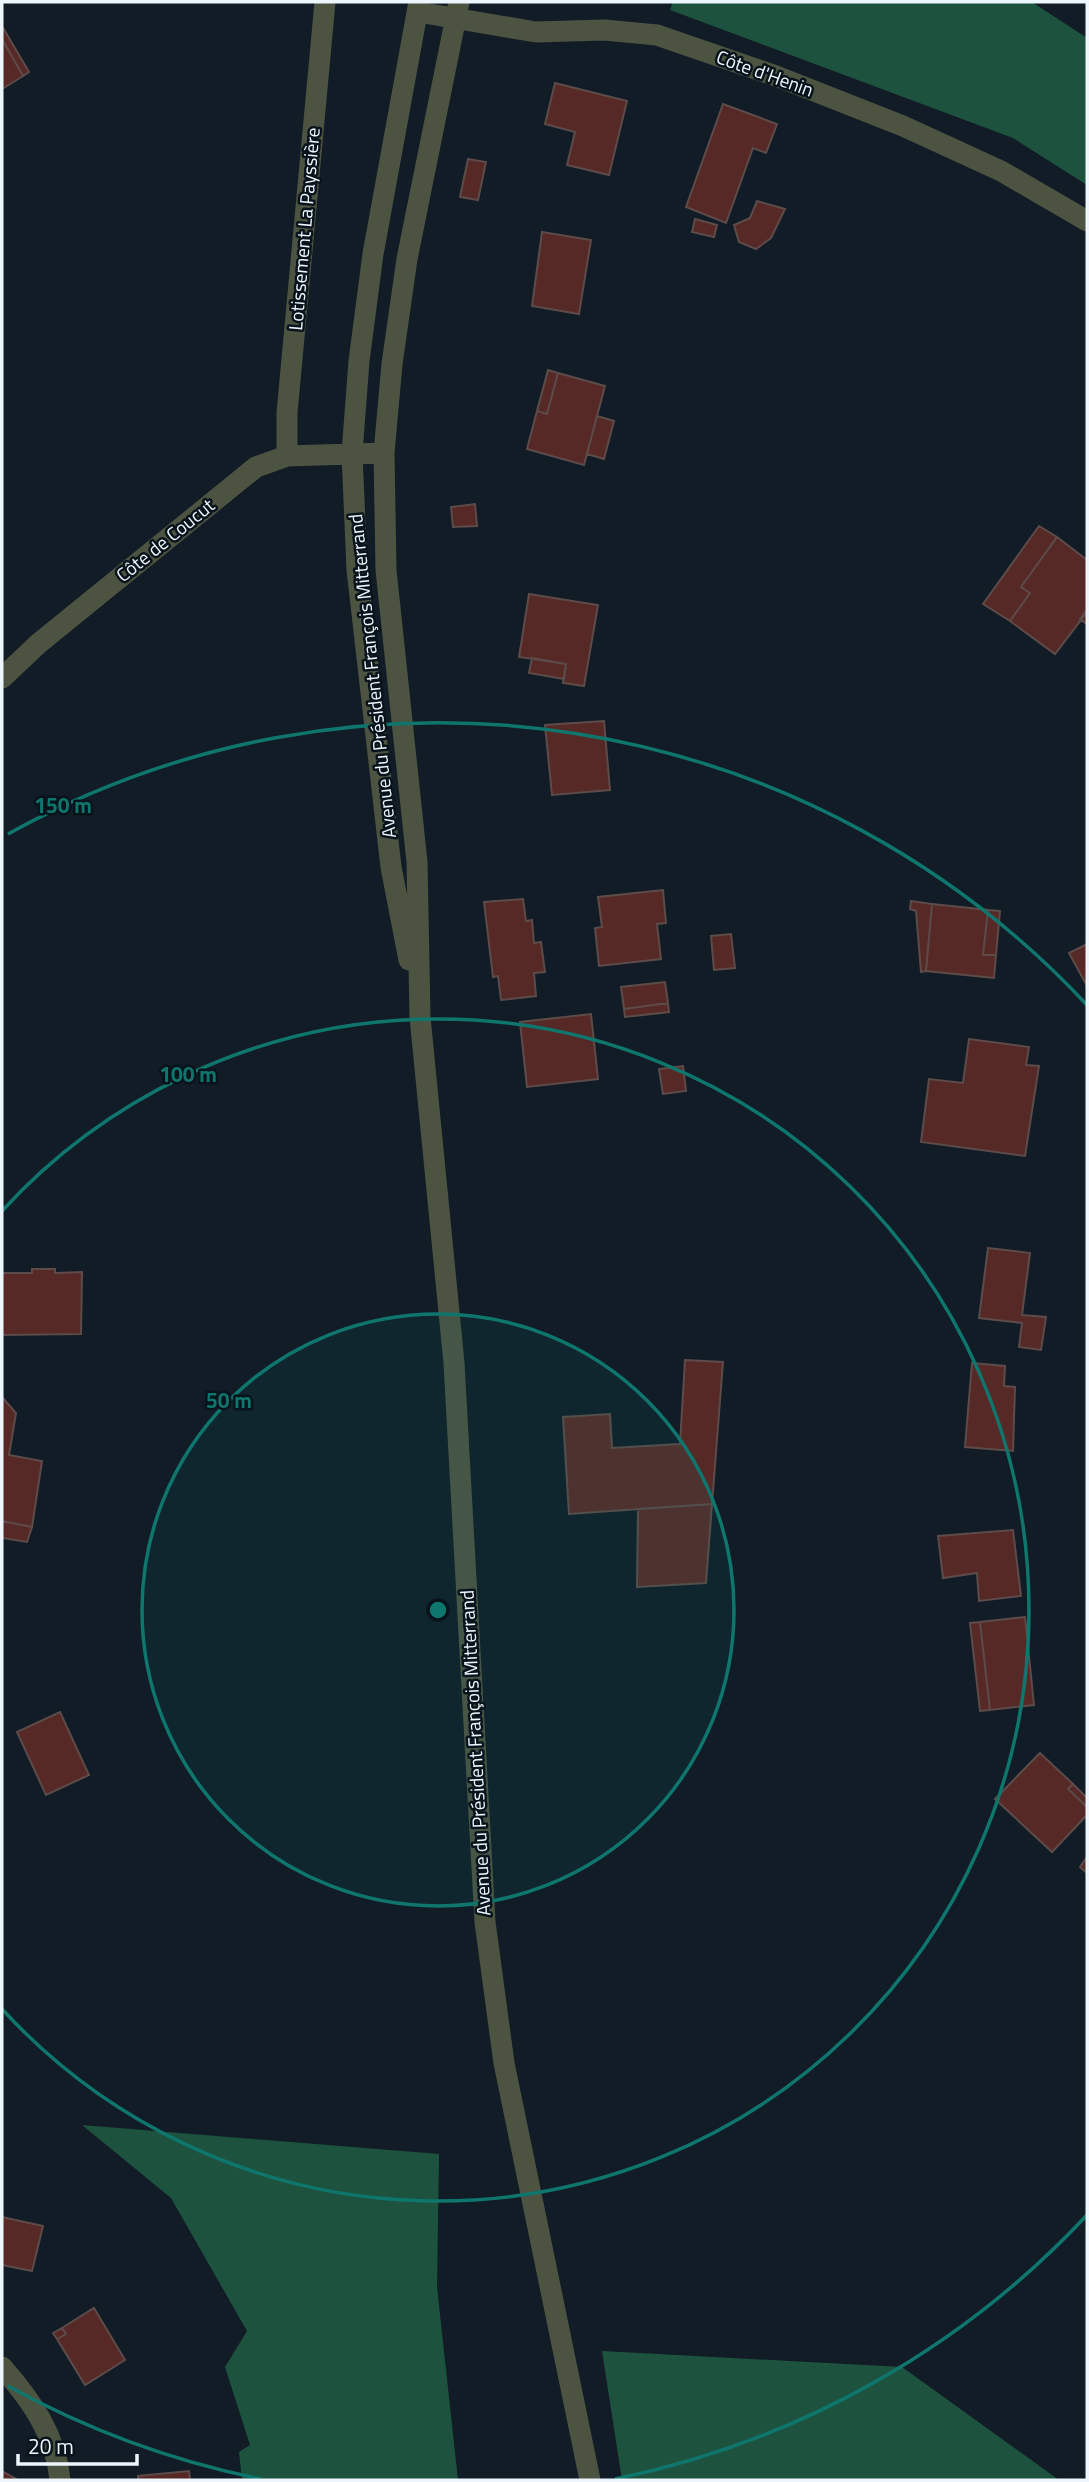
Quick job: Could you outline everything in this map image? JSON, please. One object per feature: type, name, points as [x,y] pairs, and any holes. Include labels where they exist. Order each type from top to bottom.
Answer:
[{"type":"street","name":"Lotissement La Payssière","points":[[286,456],[287,413],[326,2]]},
{"type":"street","name":"Côte d'Henin","points":[[419,7],[457,11],[536,33],[604,30],[657,35],[776,76],[903,126],[1001,171],[1087,221]]},
{"type":"street","name":"Avenue du Président François Mitterrand","points":[[419,7],[373,254],[359,361],[352,453],[357,570],[391,867],[420,1017]]},
{"type":"street","name":"Avenue du Président François Mitterrand","points":[[457,11],[407,259],[392,364],[384,453],[386,570],[417,862],[420,1017],[454,1363],[485,1923],[504,2063],[590,2480]]},
{"type":"street","name":"Côte de Coucut","points":[[2,678],[38,644],[256,467],[286,456],[384,453]]},
{"type":"street","points":[[2,2367],[26,2395],[48,2432],[60,2480]]},
{"type":"green space","points":[[673,2],[1032,2],[1087,38],[1087,185],[1013,138],[670,10]]},
{"type":"green space","points":[[82,2125],[439,2154],[437,2287],[458,2480],[242,2480],[239,2452],[250,2445],[225,2367],[247,2331],[171,2198]]},
{"type":"green space","points":[[602,2351],[902,2367],[1059,2480],[622,2480]]},
{"type":"building","points":[[2,26],[29,72],[23,76],[2,39]]},
{"type":"building","points":[[2,39],[23,76],[2,89]]},
{"type":"building","points":[[555,83],[627,101],[609,175],[567,165],[575,132],[545,124]]},
{"type":"building","points":[[723,104],[777,124],[766,153],[753,148],[726,223],[686,207]]},
{"type":"building","points":[[468,159],[486,162],[478,200],[460,197]]},
{"type":"building","points":[[757,201],[785,209],[771,238],[756,249],[739,242],[734,225],[750,218]]},
{"type":"building","points":[[695,219],[717,225],[714,237],[692,232]]},
{"type":"building","points":[[542,232],[591,240],[579,314],[532,306]]},
{"type":"building","points":[[548,370],[558,373],[547,414],[537,411]]},
{"type":"building","points":[[558,373],[605,386],[584,465],[527,449],[537,411],[547,414]]},
{"type":"building","points":[[597,416],[614,421],[604,459],[587,454]]},
{"type":"building","points":[[475,504],[477,526],[453,527],[451,507]]},
{"type":"building","points":[[1039,526],[1057,537],[1021,587],[1030,593],[1010,621],[983,604]]},
{"type":"building","points":[[1057,537],[1087,560],[1087,612],[1055,654],[1010,621],[1030,593],[1021,587]]},
{"type":"building","points":[[529,594],[598,605],[584,686],[563,683],[566,664],[519,657]]},
{"type":"building","points":[[1087,612],[1087,624],[1080,619]]},
{"type":"building","points":[[532,658],[566,664],[564,679],[529,673]]},
{"type":"building","points":[[604,721],[610,790],[552,795],[545,725]]},
{"type":"building","points":[[663,890],[666,923],[657,924],[661,959],[599,966],[595,928],[602,927],[598,897]]},
{"type":"building","points":[[523,899],[526,921],[532,920],[534,943],[541,942],[545,972],[534,973],[536,996],[501,1000],[498,976],[493,977],[484,902]]},
{"type":"building","points":[[911,901],[932,904],[926,971],[921,972],[916,911],[910,909]]},
{"type":"building","points":[[932,904],[988,910],[983,955],[996,955],[994,978],[926,971]]},
{"type":"building","points":[[988,910],[1000,911],[996,955],[983,955]]},
{"type":"building","points":[[731,934],[735,968],[714,970],[711,936]]},
{"type":"building","points":[[1087,944],[1087,986],[1069,953]]},
{"type":"building","points":[[665,982],[668,1003],[624,1009],[621,987]]},
{"type":"building","points":[[668,1003],[669,1012],[625,1017],[624,1009]]},
{"type":"building","points":[[591,1014],[598,1079],[527,1087],[520,1022]]},
{"type":"building","points":[[969,1039],[1029,1047],[1026,1065],[1039,1066],[1025,1156],[921,1142],[929,1079],[963,1083]]},
{"type":"building","points":[[683,1066],[686,1091],[663,1094],[659,1069]]},
{"type":"building","points":[[988,1248],[1030,1253],[1022,1315],[1046,1317],[1041,1350],[1019,1347],[1022,1323],[979,1318]]},
{"type":"building","points":[[32,1269],[55,1269],[55,1273],[82,1272],[81,1334],[2,1335],[2,1273],[32,1273]]},
{"type":"building","points":[[685,1360],[723,1362],[712,1504],[569,1514],[563,1417],[610,1414],[612,1448],[680,1444]]},
{"type":"building","points":[[972,1363],[1005,1366],[1004,1386],[1015,1387],[1013,1451],[965,1447]]},
{"type":"building","points":[[2,1397],[16,1413],[9,1455],[42,1461],[32,1527],[2,1521]]},
{"type":"building","points":[[712,1504],[706,1583],[637,1587],[638,1509]]},
{"type":"building","points":[[2,1521],[32,1527],[27,1542],[2,1538]]},
{"type":"building","points":[[1013,1530],[1021,1596],[979,1601],[977,1573],[943,1578],[938,1536]]},
{"type":"building","points":[[1025,1617],[1034,1705],[990,1710],[980,1622]]},
{"type":"building","points":[[980,1622],[990,1710],[980,1711],[970,1623]]},
{"type":"building","points":[[60,1712],[89,1775],[46,1795],[17,1732]]},
{"type":"building","points":[[1040,1753],[1073,1784],[1068,1789],[1087,1807],[1087,1815],[1052,1852],[995,1799]]},
{"type":"building","points":[[1073,1784],[1087,1798],[1087,1807],[1068,1789]]},
{"type":"building","points":[[1087,1857],[1087,1873],[1080,1867]]},
{"type":"building","points":[[2,2217],[43,2226],[32,2271],[2,2265]]},
{"type":"building","points":[[94,2308],[125,2360],[85,2385],[57,2339],[66,2334],[62,2328]]},
{"type":"building","points":[[62,2328],[66,2334],[57,2339],[53,2333]]},
{"type":"building","points":[[2,2471],[18,2480],[2,2480]]},
{"type":"building","points":[[189,2471],[190,2480],[138,2480],[138,2476]]}]
